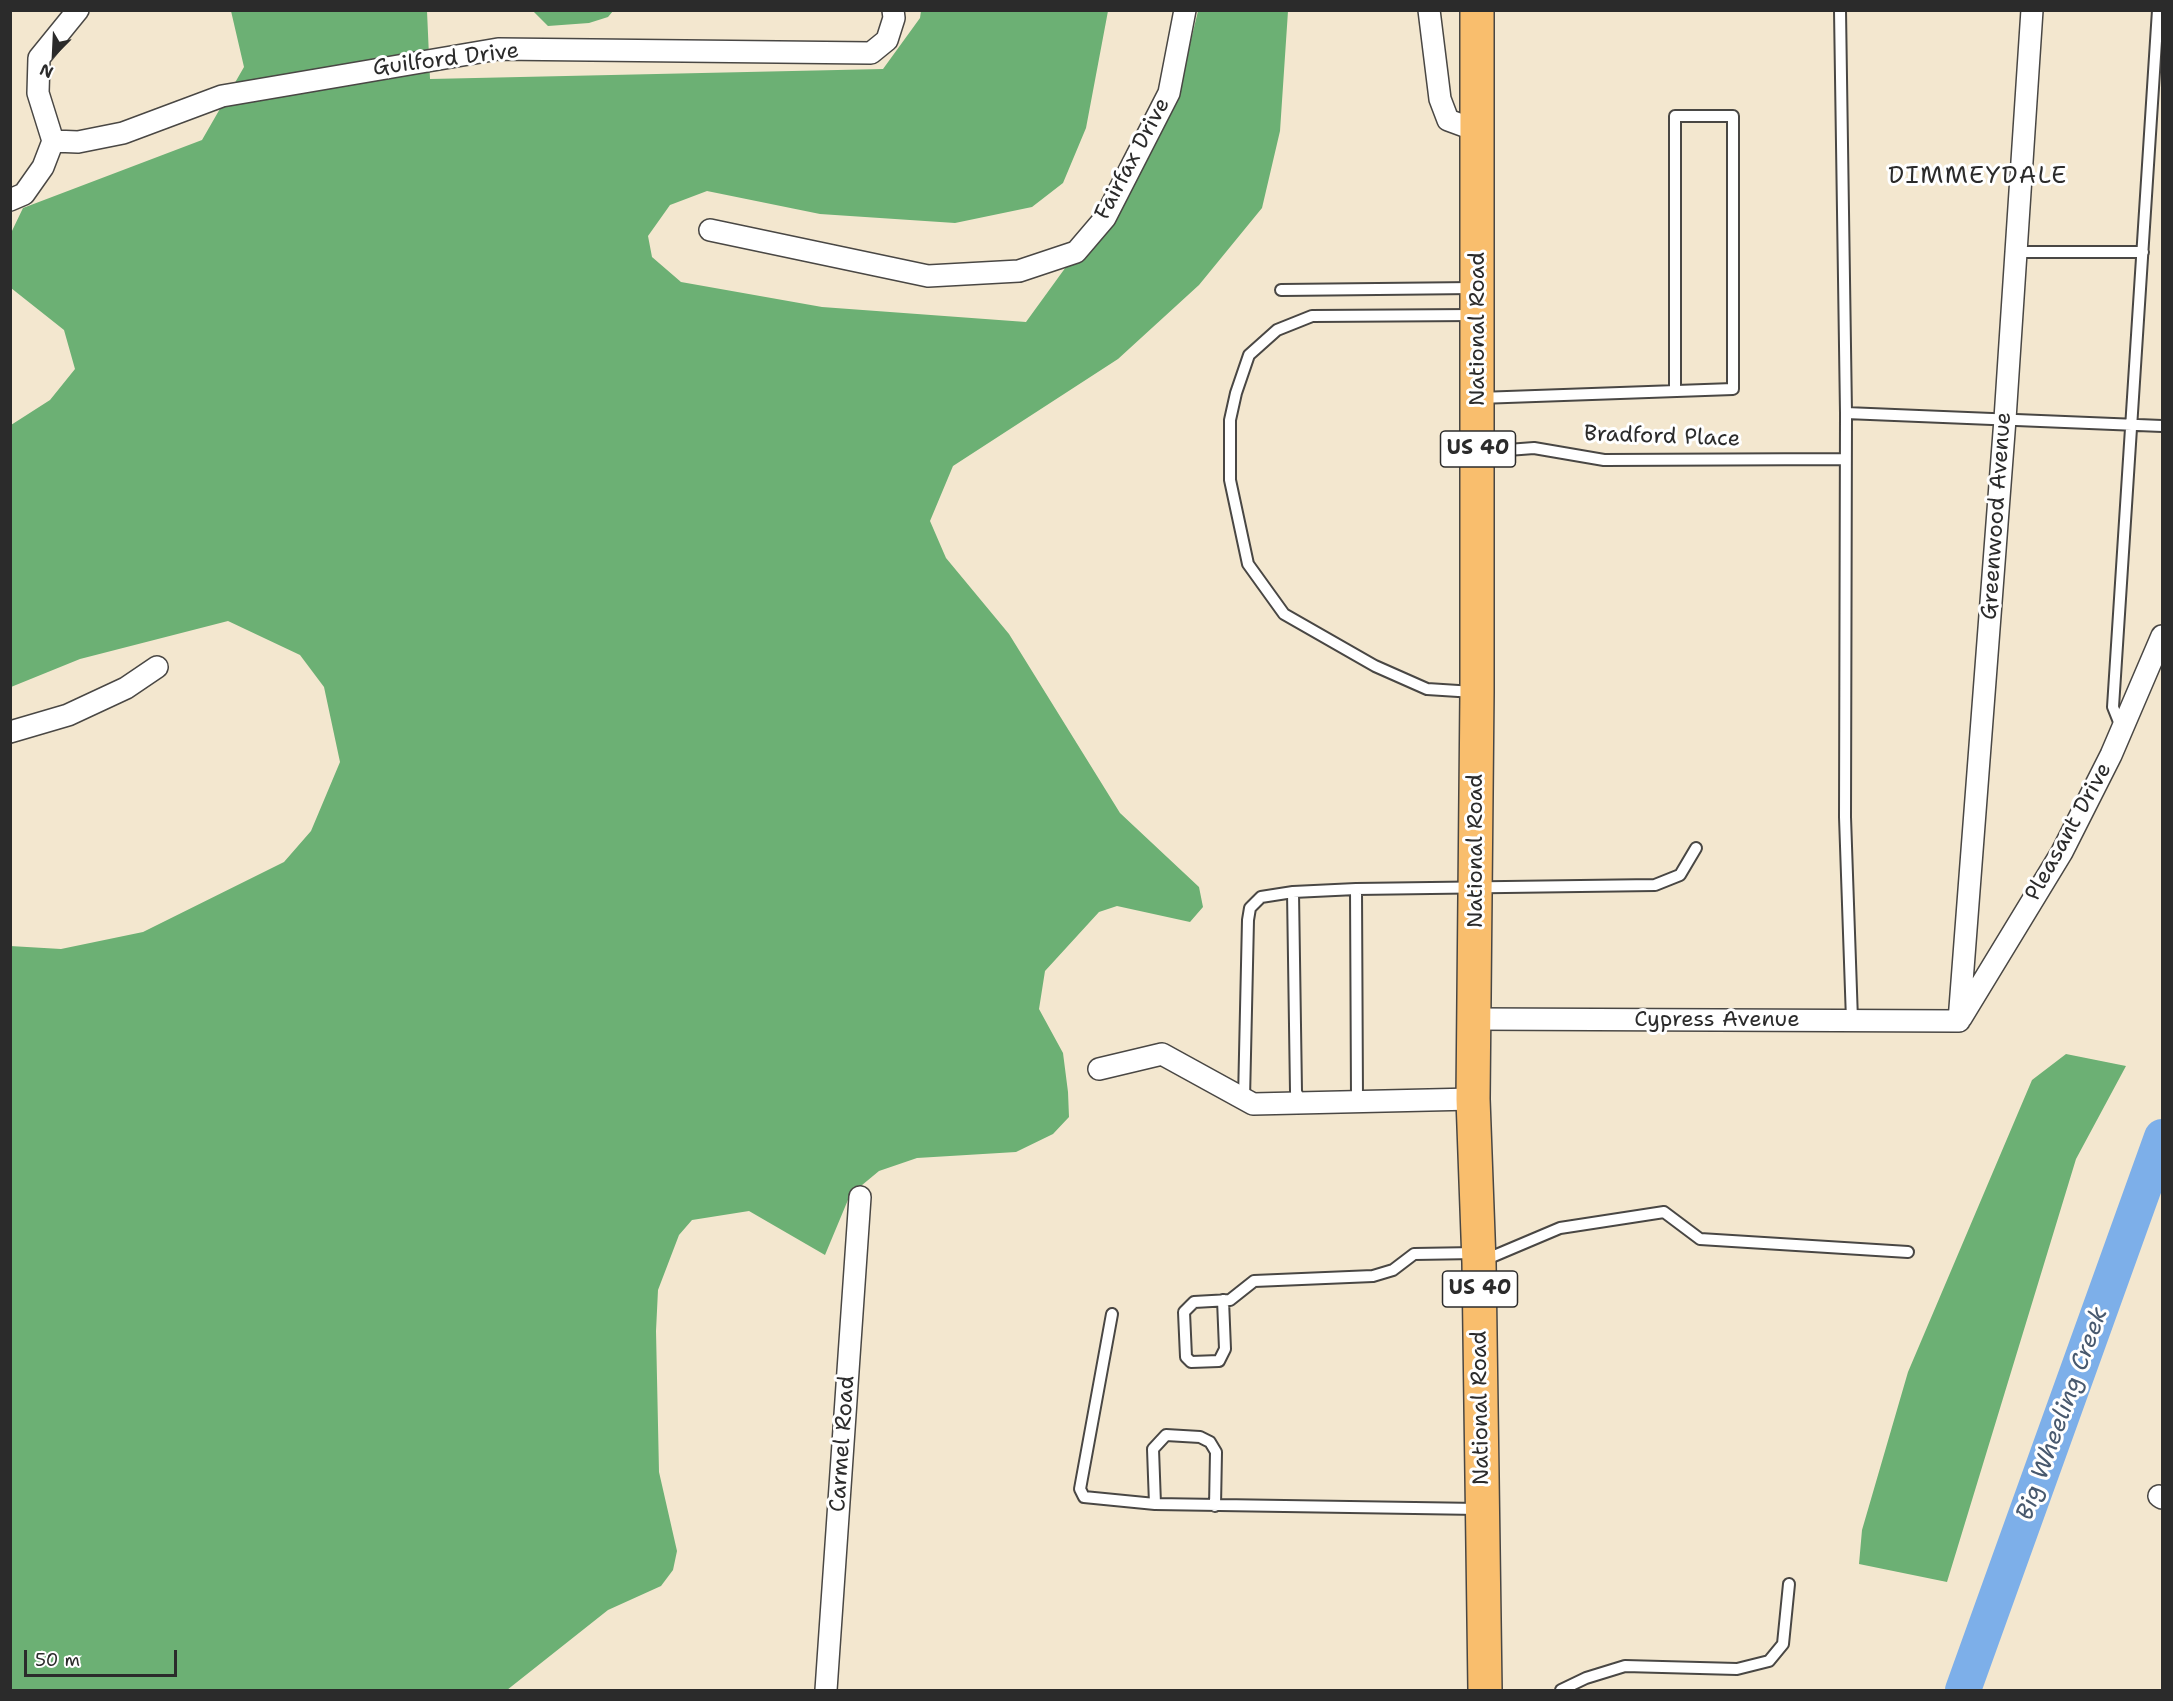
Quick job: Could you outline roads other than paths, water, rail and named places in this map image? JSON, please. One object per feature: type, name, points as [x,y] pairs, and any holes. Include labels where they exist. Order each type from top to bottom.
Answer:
[{"type":"main road","name":"National Road","points":[[1477,10],[1478,452],[1473,1099],[1479,1258],[1485,1690]]},
{"type":"street","points":[[10,200],[24,195],[43,167],[53,141],[38,93],[39,58],[78,10]]},
{"type":"street","name":"Guilford Drive","points":[[53,141],[78,142],[123,133],[222,96],[498,49],[871,53],[887,40],[894,18],[893,10]]},
{"type":"street","name":"Fairfax Drive","points":[[710,230],[928,276],[1019,272],[1076,252],[1105,218],[1168,93],[1185,10]]},
{"type":"street","points":[[1429,10],[1440,99],[1448,120],[1478,131]]},
{"type":"street","name":"Greenwood Avenue","points":[[1959,1021],[2005,418],[2032,10]]},
{"type":"street","name":"Pleasant Drive","points":[[1959,1021],[2062,852],[2122,730],[2163,636]]},
{"type":"street","points":[[10,732],[68,715],[126,688],[157,667]]},
{"type":"street","name":"Cypress Avenue","points":[[1474,1019],[1959,1021]]},
{"type":"street","points":[[1100,1069],[1162,1054],[1253,1104],[1473,1099]]},
{"type":"street","name":"Carmel Road","points":[[825,1690],[861,1197]]},
{"type":"lane","points":[[1840,10],[1846,413],[1845,818],[1852,1020]]},
{"type":"lane","points":[[2122,730],[2113,707],[2158,10]]},
{"type":"lane","points":[[1478,398],[1733,389],[1733,116],[1675,116],[1675,391]]},
{"type":"lane","points":[[2016,252],[2143,252]]},
{"type":"lane","points":[[1281,290],[1478,302]]},
{"type":"lane","points":[[1477,692],[1426,689],[1375,666],[1284,615],[1248,564],[1230,480],[1230,420],[1236,393],[1249,355],[1277,330],[1312,316],[1478,302]]},
{"type":"lane","points":[[1846,413],[2163,426]]},
{"type":"lane","name":"Bradford Place","points":[[1478,452],[1533,448],[1604,460],[1845,459]]},
{"type":"lane","points":[[1244,1100],[1248,920],[1250,908],[1262,897],[1293,892],[1356,890],[1655,885],[1680,875],[1696,848]]},
{"type":"lane","points":[[1356,890],[1357,1100]]},
{"type":"lane","points":[[1293,892],[1296,1092],[1302,1103]]},
{"type":"lane","points":[[1222,1300],[1225,1349],[1219,1361],[1191,1362],[1186,1357],[1185,1312],[1194,1302],[1222,1300],[1230,1300],[1254,1281],[1373,1276],[1393,1270],[1414,1254],[1479,1258],[1560,1228],[1664,1212],[1700,1239],[1908,1252]]},
{"type":"lane","points":[[1112,1314],[1080,1490],[1084,1497],[1155,1504],[1215,1506],[1483,1509]]},
{"type":"lane","points":[[1155,1504],[1153,1449],[1166,1435],[1200,1437],[1210,1442],[1216,1452],[1215,1506]]},
{"type":"lane","points":[[1561,1690],[1586,1678],[1625,1666],[1737,1668],[1769,1661],[1784,1644],[1789,1584]]},
{"type":"waterway","name":"Big Wheeling Creek","points":[[1963,1690],[2162,1137]]},
{"type":"district","name":"DIMMEYDALE","points":[[1978,177]]}]
